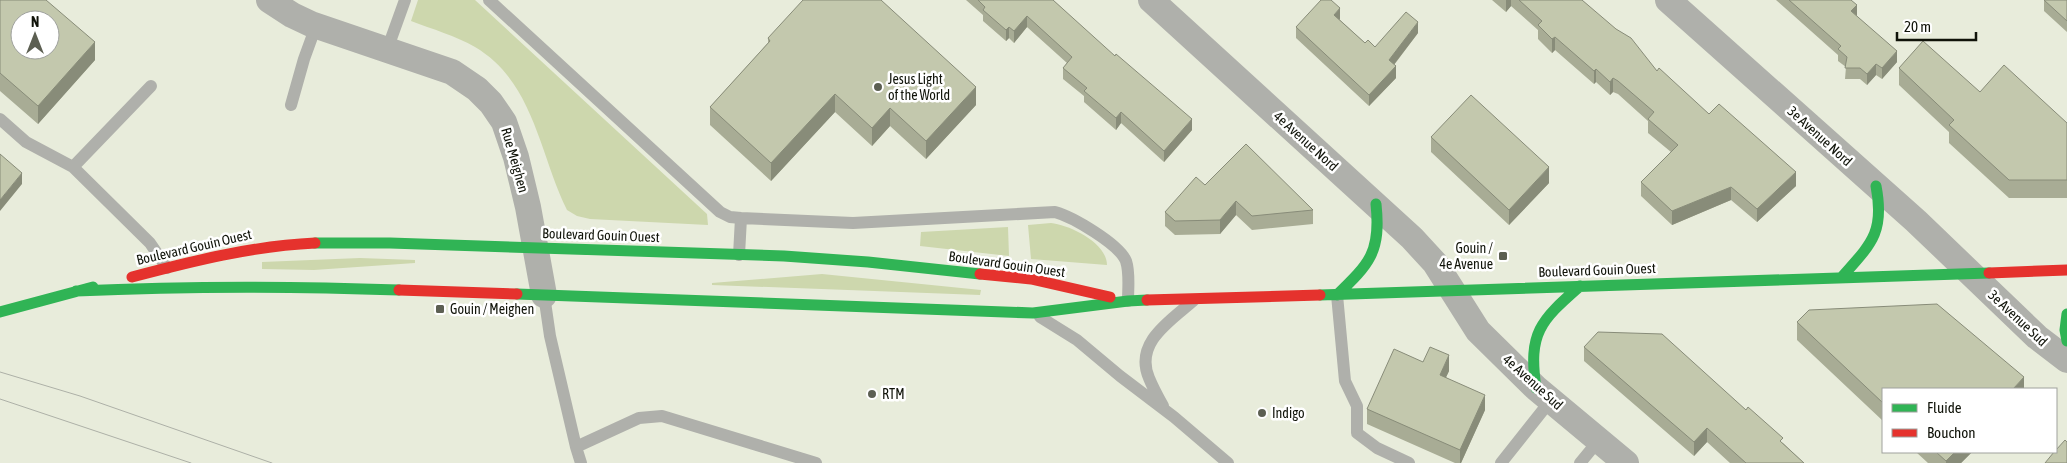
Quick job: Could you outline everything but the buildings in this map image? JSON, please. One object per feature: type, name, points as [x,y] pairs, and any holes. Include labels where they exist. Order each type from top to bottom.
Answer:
[{"type":"main road","points":[[1841,278],[1878,232],[1881,212],[1876,186]]},
{"type":"main road","points":[[1336,294],[1364,269],[1371,257],[1379,238],[1376,204]]},
{"type":"main road","name":"Boulevard Gouin Ouest","points":[[0,312],[235,251],[297,245],[367,243],[739,255],[868,262],[1031,279],[1128,301]]},
{"type":"main road","name":"Boulevard Gouin Ouest","points":[[76,292],[168,287],[270,286],[1033,313],[1128,301],[2067,270]]},
{"type":"main road","points":[[1544,394],[1533,360],[1534,337],[1542,321],[1580,286]]},
{"type":"main road","points":[[2067,314],[2065,330],[2067,341]]},
{"type":"street","name":"Rue Meighen","points":[[269,0],[292,15],[316,26],[452,72],[478,89],[491,103],[504,122],[514,149],[536,248],[544,295]]},
{"type":"street","name":"4e Avenue Nord","points":[[1151,0],[1376,204],[1429,256],[1452,290]]},
{"type":"street","name":"3e Avenue Nord","points":[[1668,0],[1876,186],[1971,274]]},
{"type":"street","name":"3e Avenue Sud","points":[[1971,274],[2037,337],[2067,360]]},
{"type":"street","name":"4e Avenue Sud","points":[[1452,290],[1478,331],[1544,394],[1626,463]]},
{"type":"lane","points":[[387,50],[406,0]]},
{"type":"lane","points":[[489,0],[712,206],[730,217],[853,223],[1055,212],[1087,226],[1122,255],[1127,269],[1128,301]]},
{"type":"lane","points":[[291,105],[316,26]]},
{"type":"lane","points":[[73,167],[151,86]]},
{"type":"lane","points":[[0,119],[26,142],[73,167],[150,243],[167,268]]},
{"type":"lane","points":[[739,255],[741,218]]},
{"type":"lane","points":[[1336,294],[1345,381],[1356,406],[1358,433],[1377,448],[1409,463]]},
{"type":"lane","name":"Rue Meighen","points":[[544,295],[550,336],[581,463]]},
{"type":"lane","points":[[1165,410],[1148,378],[1145,353],[1152,340],[1160,331],[1194,300]]},
{"type":"lane","points":[[1033,313],[1077,340],[1228,463]]},
{"type":"lane","points":[[1501,463],[1544,394]]},
{"type":"lane","points":[[576,447],[639,418],[662,416],[816,463]]},
{"type":"lane","points":[[1580,463],[1598,440]]},
{"type":"green space","points":[[418,0],[475,0],[707,214],[708,225],[590,219],[577,216],[567,210],[557,188],[533,120],[523,99],[510,79],[495,62],[475,47],[452,36],[411,21]]},
{"type":"green space","points":[[1051,223],[1068,227],[1086,236],[1101,249],[1107,265],[1031,259],[1028,225]]},
{"type":"green space","points":[[1008,227],[1009,256],[920,246],[921,232]]},
{"type":"green space","points":[[360,258],[415,260],[415,263],[314,270],[262,269],[262,262]]},
{"type":"green space","points":[[822,274],[981,290],[980,295],[712,285],[712,283]]},
{"type":"tram line","points":[[0,372],[80,396],[272,463]]},
{"type":"tram line","points":[[0,399],[191,463]]},
{"type":"traffic: fast","points":[[1841,278],[1868,246],[1877,227],[1879,215],[1876,186]]},
{"type":"traffic: fast","points":[[1337,295],[1358,274],[1371,256],[1377,234],[1376,204]]},
{"type":"traffic: fast","points":[[315,243],[390,243],[784,256],[868,262],[980,274]]},
{"type":"traffic: fast","points":[[1320,295],[1989,273]]},
{"type":"traffic: fast","points":[[1536,388],[1534,354],[1540,330],[1546,319],[1555,309],[1580,286]]},
{"type":"traffic: fast","points":[[0,312],[93,287]]},
{"type":"traffic: fast","points":[[76,291],[238,287],[399,290]]},
{"type":"traffic: fast","points":[[517,294],[1033,313],[1147,300]]},
{"type":"traffic: fast","points":[[2067,314],[2065,330],[2067,341]]},
{"type":"traffic: jam","points":[[132,277],[245,251],[315,243]]},
{"type":"traffic: jam","points":[[1989,273],[2067,270]]},
{"type":"traffic: jam","points":[[980,274],[1031,279],[1110,297]]},
{"type":"traffic: jam","points":[[399,290],[517,294]]},
{"type":"traffic: jam","points":[[1147,300],[1320,295]]},
{"type":"place","name":"Jesus Light of the World","points":[[878,87]]},
{"type":"place","name":"Gouin / 4e Avenue","points":[[1503,256]]},
{"type":"place","name":"Gouin / Meighen","points":[[440,309]]},
{"type":"place","name":"RTM","points":[[872,394]]},
{"type":"place","name":"Indigo","points":[[1262,413]]}]
